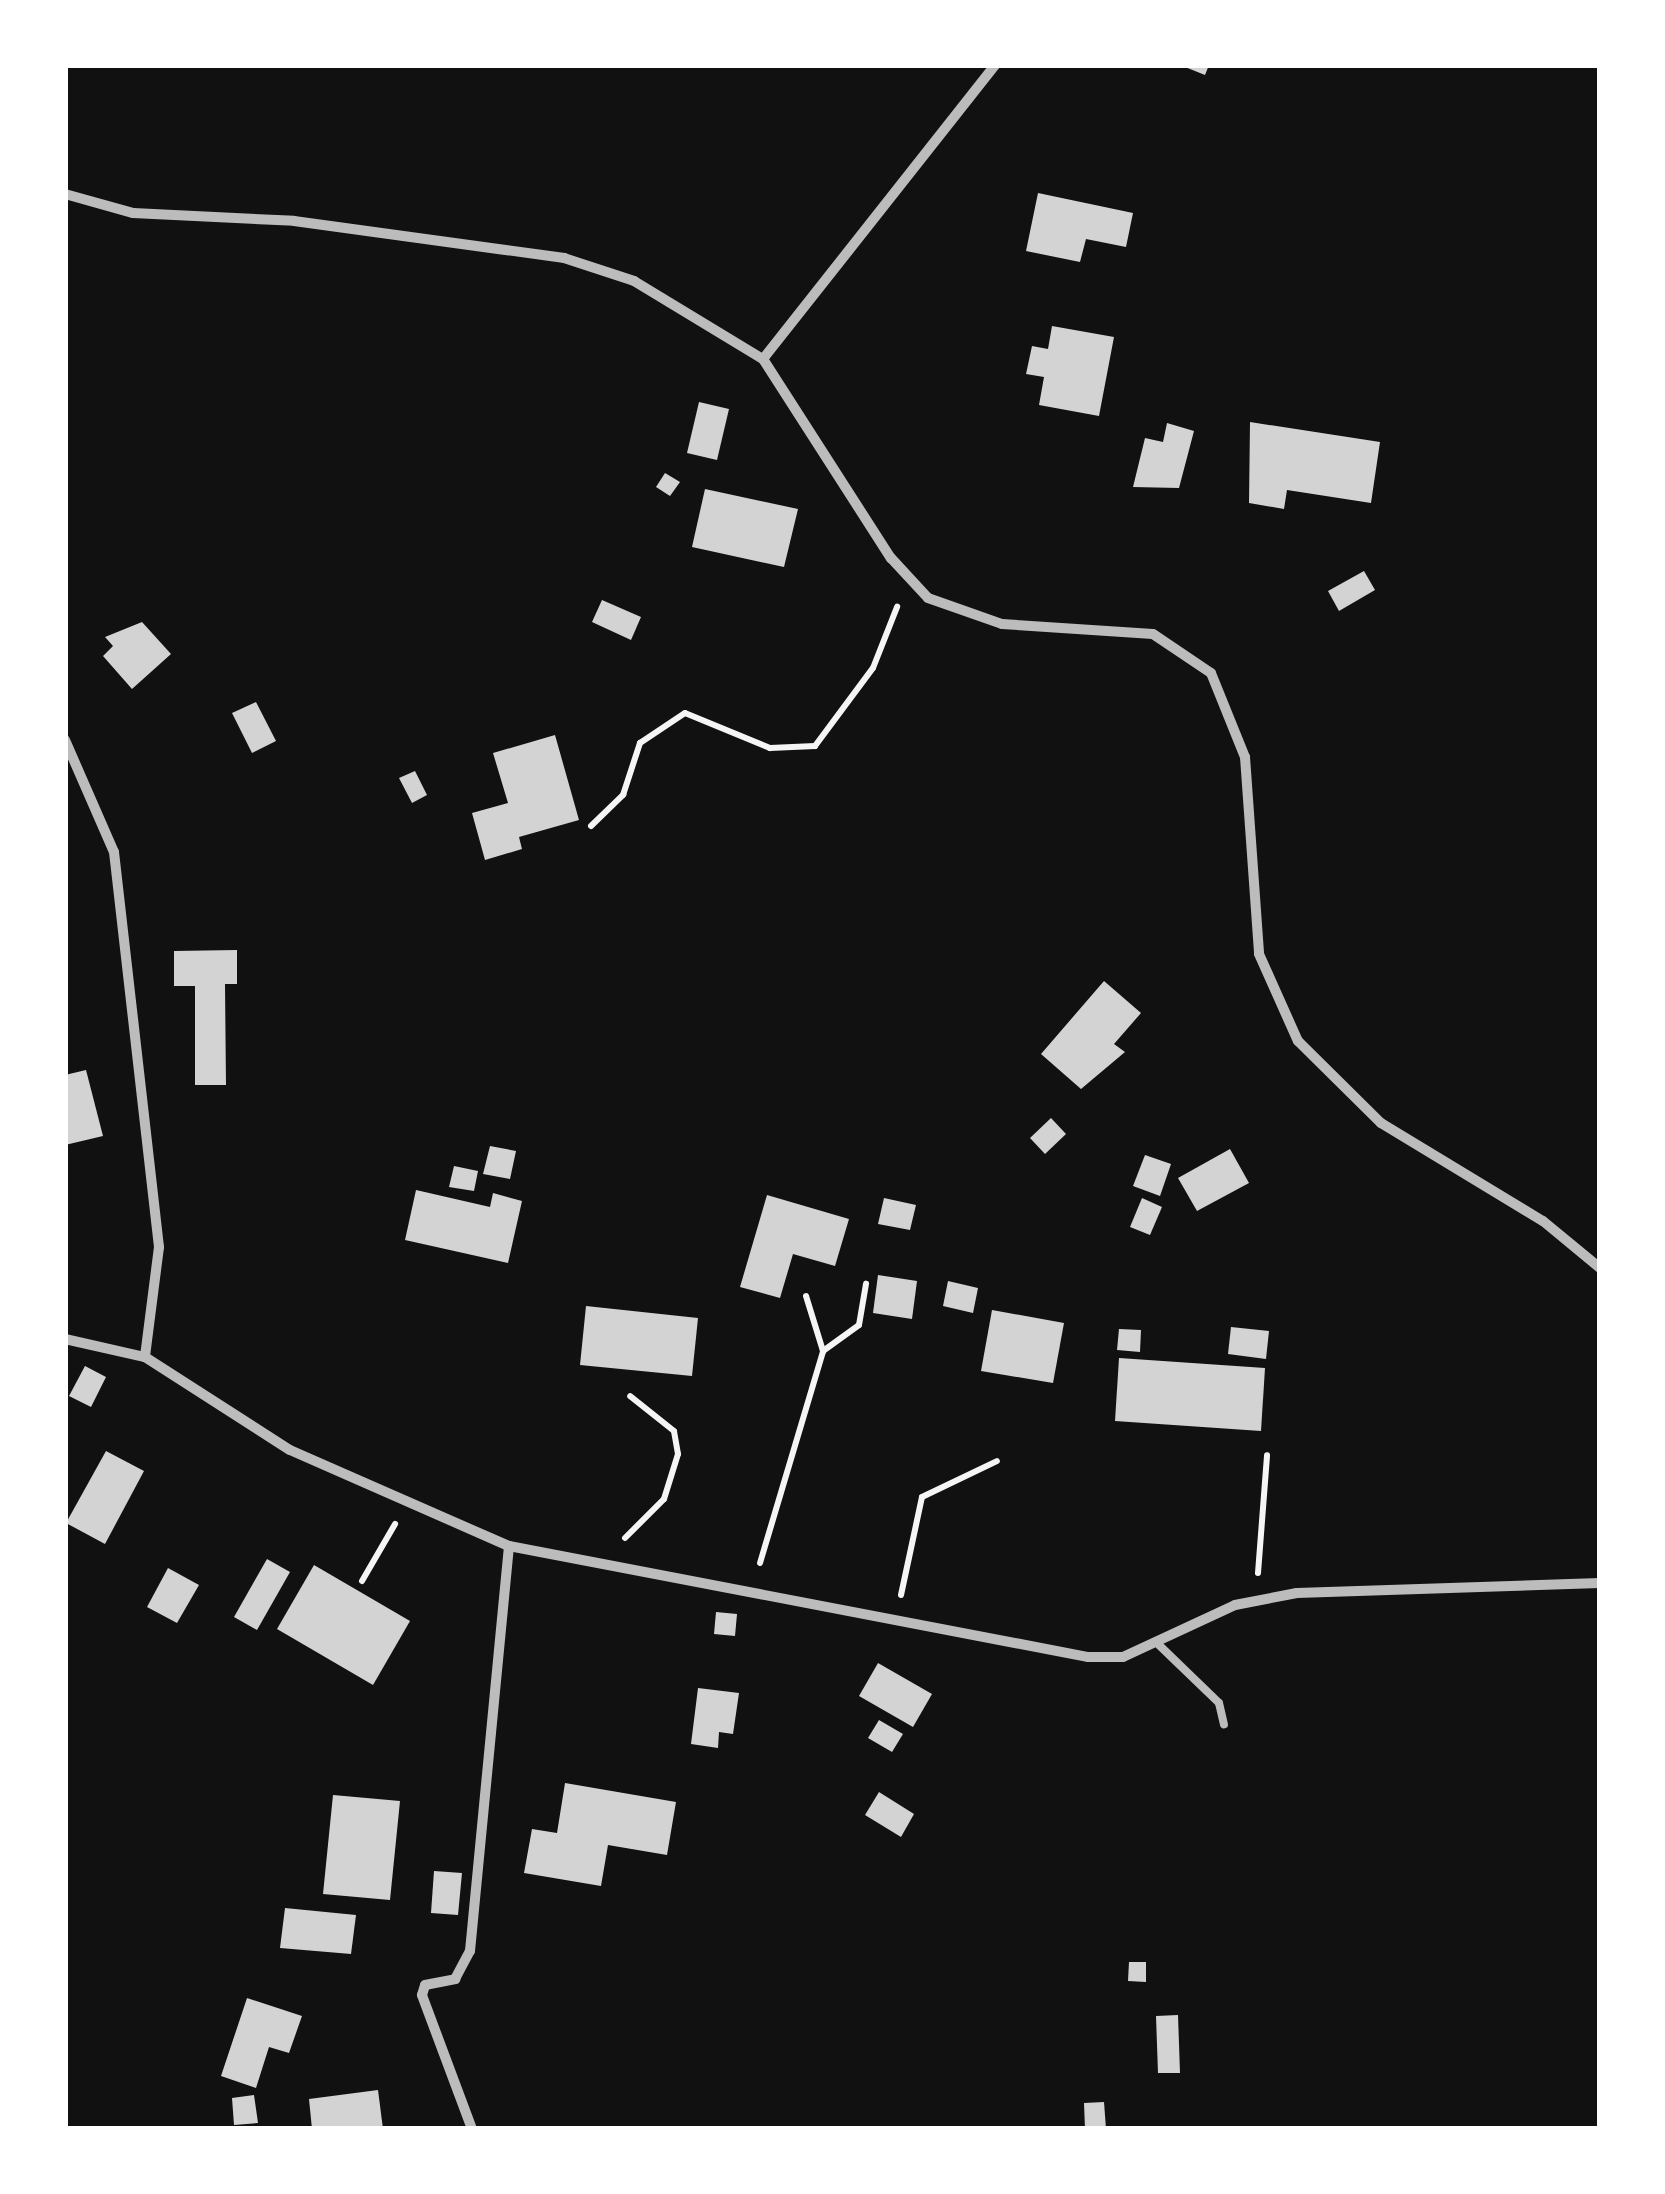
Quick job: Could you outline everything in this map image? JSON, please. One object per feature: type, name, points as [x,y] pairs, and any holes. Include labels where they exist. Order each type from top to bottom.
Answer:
[{"type":"street","points":[[763,359],[995,65]]},
{"type":"street","points":[[65,194],[133,213],[294,221],[564,258],[634,282],[763,359],[902,573],[962,614],[1154,634],[1211,673],[1242,741],[1259,954],[1290,1028],[1381,1122],[1543,1221],[1600,1268]]},
{"type":"street","points":[[65,740],[106,824],[119,885],[159,1247],[145,1357]]},
{"type":"street","points":[[65,1339],[145,1357],[290,1450],[406,1506],[508,1546],[1088,1657],[1159,1646],[1261,1599],[1600,1582]]},
{"type":"street","points":[[472,2129],[422,1995],[425,1985],[455,1979],[470,1951],[508,1546]]},
{"type":"lane","points":[[1159,1646],[1218,1704],[1224,1724]]},
{"type":"path","points":[[591,826],[624,796],[640,743],[685,713],[770,748],[815,746],[874,668],[902,573]]},
{"type":"path","points":[[823,1351],[859,1326],[866,1284]]},
{"type":"path","points":[[751,1594],[823,1351],[806,1296]]},
{"type":"path","points":[[593,1564],[656,1510],[676,1467],[674,1431],[630,1396]]},
{"type":"path","points":[[1261,1599],[1267,1455]]},
{"type":"path","points":[[896,1620],[922,1497],[997,1461]]},
{"type":"path","points":[[362,1581],[406,1506]]},
{"type":"building","points":[[1180,65],[1209,65],[1205,75]]},
{"type":"building","points":[[1038,193],[1133,213],[1126,247],[1086,239],[1080,262],[1026,251]]},
{"type":"building","points":[[1052,326],[1114,337],[1099,416],[1039,405],[1044,377],[1026,374],[1032,346],[1048,349]]},
{"type":"building","points":[[699,402],[729,409],[717,460],[687,453]]},
{"type":"building","points":[[1250,422],[1380,442],[1371,503],[1287,490],[1284,509],[1249,503]]},
{"type":"building","points":[[1167,423],[1194,431],[1179,488],[1133,487],[1145,438],[1163,442]]},
{"type":"building","points":[[665,473],[680,482],[670,496],[656,487]]},
{"type":"building","points":[[705,489],[798,509],[784,567],[692,547]]},
{"type":"building","points":[[1364,571],[1375,590],[1339,611],[1328,591]]},
{"type":"building","points":[[602,600],[641,617],[631,640],[592,622]]},
{"type":"building","points":[[142,622],[171,654],[132,689],[103,656],[113,646],[105,637]]},
{"type":"building","points":[[256,702],[276,741],[252,753],[232,713]]},
{"type":"building","points":[[555,735],[579,820],[519,837],[522,849],[485,860],[472,813],[508,803],[493,753]]},
{"type":"building","points":[[415,771],[427,795],[412,803],[399,778]]},
{"type":"building","points":[[237,950],[237,984],[225,984],[226,1085],[195,1085],[195,986],[174,986],[174,951]]},
{"type":"building","points":[[1104,981],[1141,1013],[1114,1044],[1125,1052],[1081,1089],[1041,1054]]},
{"type":"building","points":[[86,1070],[103,1136],[65,1145],[65,1075]]},
{"type":"building","points":[[1051,1118],[1066,1134],[1045,1154],[1030,1138]]},
{"type":"building","points":[[490,1146],[516,1151],[510,1179],[483,1174]]},
{"type":"building","points":[[1230,1149],[1249,1183],[1197,1211],[1178,1178]]},
{"type":"building","points":[[1145,1155],[1171,1164],[1160,1196],[1133,1186]]},
{"type":"building","points":[[454,1166],[478,1171],[474,1191],[449,1187]]},
{"type":"building","points":[[416,1190],[490,1207],[493,1193],[522,1201],[508,1263],[405,1240]]},
{"type":"building","points":[[767,1195],[849,1219],[835,1266],[793,1254],[780,1298],[740,1287]]},
{"type":"building","points":[[884,1198],[916,1205],[910,1230],[878,1224]]},
{"type":"building","points":[[1142,1198],[1162,1207],[1150,1235],[1130,1227]]},
{"type":"building","points":[[878,1275],[917,1281],[912,1319],[873,1313]]},
{"type":"building","points":[[948,1281],[978,1288],[973,1313],[943,1306]]},
{"type":"building","points":[[586,1306],[698,1318],[692,1376],[580,1365]]},
{"type":"building","points":[[992,1310],[1064,1323],[1053,1383],[981,1371]]},
{"type":"building","points":[[1231,1327],[1269,1331],[1266,1359],[1228,1354]]},
{"type":"building","points":[[1119,1329],[1141,1330],[1140,1352],[1117,1350]]},
{"type":"building","points":[[1119,1358],[1265,1368],[1261,1431],[1115,1421]]},
{"type":"building","points":[[85,1366],[106,1377],[91,1407],[69,1396]]},
{"type":"building","points":[[106,1451],[144,1471],[105,1544],[66,1523]]},
{"type":"building","points":[[267,1559],[290,1572],[257,1630],[234,1617]]},
{"type":"building","points":[[314,1565],[410,1621],[373,1685],[277,1629]]},
{"type":"building","points":[[168,1568],[199,1585],[177,1623],[147,1607]]},
{"type":"building","points":[[716,1612],[737,1614],[735,1636],[714,1634]]},
{"type":"building","points":[[878,1663],[932,1694],[913,1727],[859,1696]]},
{"type":"building","points":[[698,1688],[739,1693],[733,1734],[719,1732],[718,1748],[691,1744]]},
{"type":"building","points":[[879,1720],[903,1734],[892,1752],[868,1738]]},
{"type":"building","points":[[565,1783],[676,1802],[667,1855],[608,1845],[601,1886],[524,1873],[532,1829],[557,1833]]},
{"type":"building","points":[[879,1792],[914,1814],[901,1837],[865,1815]]},
{"type":"building","points":[[333,1795],[400,1801],[390,1900],[323,1894]]},
{"type":"building","points":[[434,1871],[462,1873],[458,1915],[431,1913]]},
{"type":"building","points":[[285,1908],[356,1915],[351,1954],[280,1948]]},
{"type":"building","points":[[1129,1962],[1146,1962],[1146,1982],[1128,1981]]},
{"type":"building","points":[[247,1998],[302,2016],[289,2053],[269,2047],[256,2088],[221,2076]]},
{"type":"building","points":[[1178,2015],[1180,2073],[1158,2073],[1156,2016]]},
{"type":"building","points":[[378,2090],[383,2129],[312,2129],[309,2099]]},
{"type":"building","points":[[254,2095],[258,2123],[234,2125],[232,2098]]},
{"type":"building","points":[[1104,2102],[1106,2129],[1085,2129],[1084,2103]]}]
